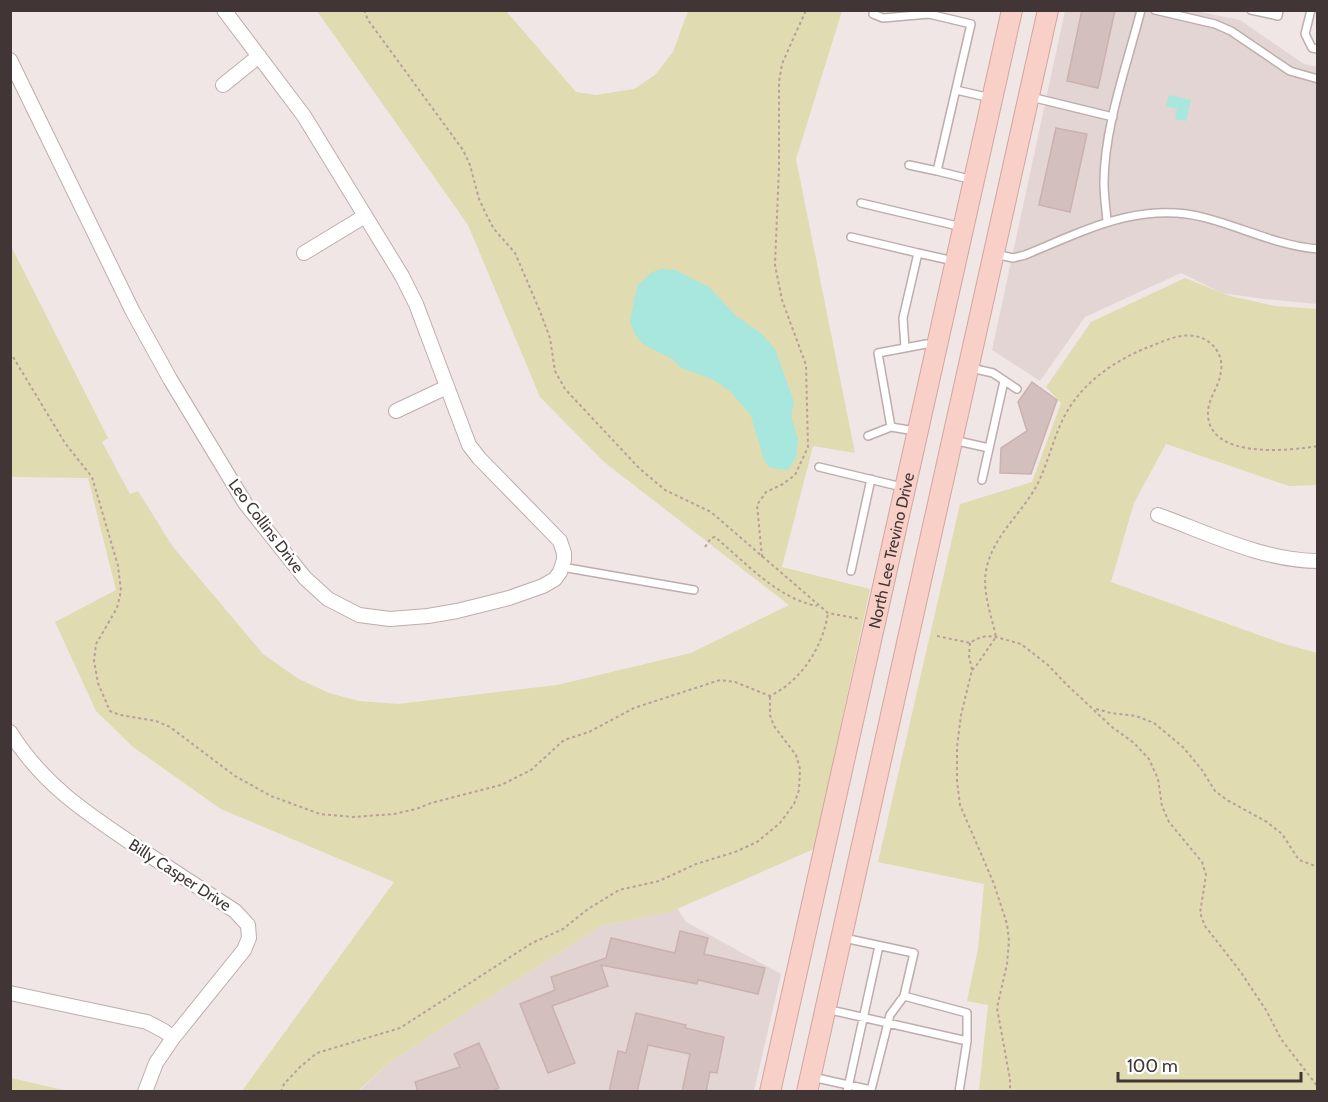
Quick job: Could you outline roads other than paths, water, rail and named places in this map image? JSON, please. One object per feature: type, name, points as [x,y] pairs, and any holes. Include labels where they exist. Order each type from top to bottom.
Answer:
[{"type":"main road","name":"North Lee Trevino Drive","points":[[771,1092],[1012,10]]},
{"type":"main road","points":[[808,1084],[1048,10]]},
{"type":"street","points":[[224,10],[322,143],[402,276],[416,304],[469,445],[560,541],[564,553],[562,567]]},
{"type":"street","points":[[223,85],[259,56]]},
{"type":"street","name":"Leo Collins Drive","points":[[10,60],[133,312],[170,379],[245,504],[305,578],[328,599],[359,615],[390,619],[457,611],[509,598],[543,586],[555,579],[562,567]]},
{"type":"street","points":[[304,253],[365,216]]},
{"type":"street","points":[[396,411],[447,387]]},
{"type":"street","points":[[1158,515],[1262,552],[1281,557],[1317,561]]},
{"type":"street","name":"Billy Casper Drive","points":[[10,732],[34,766],[79,806],[235,911],[248,925],[249,938],[244,950],[173,1038],[156,1063],[145,1092]]},
{"type":"street","points":[[10,993],[147,1022],[173,1038]]},
{"type":"lane","points":[[1107,221],[1104,183],[1107,151],[1113,117],[1141,10]]},
{"type":"lane","points":[[1155,10],[1215,24],[1231,31],[1290,71],[1317,80]]},
{"type":"lane","points":[[1251,10],[1278,16],[1279,10]]},
{"type":"lane","points":[[1311,10],[1305,34],[1312,48],[1317,49]]},
{"type":"lane","points":[[873,14],[883,18],[929,14],[971,24],[937,171]]},
{"type":"lane","points":[[956,90],[992,98]]},
{"type":"lane","points":[[1029,96],[1113,117]]},
{"type":"lane","points":[[909,165],[973,180]]},
{"type":"lane","points":[[861,203],[962,227]]},
{"type":"lane","points":[[993,253],[1013,258],[1107,221],[1166,212],[1206,218],[1277,241],[1317,249]]},
{"type":"lane","points":[[851,237],[955,262]]},
{"type":"lane","points":[[904,348],[903,318],[918,253]]},
{"type":"lane","points":[[891,427],[878,353],[926,344],[936,346]]},
{"type":"lane","points":[[968,367],[993,373],[1017,389]]},
{"type":"lane","points":[[982,480],[1004,381]]},
{"type":"lane","points":[[868,436],[891,427],[917,431]]},
{"type":"lane","points":[[952,440],[989,448]]},
{"type":"lane","points":[[819,467],[905,487]]},
{"type":"lane","points":[[851,571],[871,479]]},
{"type":"lane","points":[[562,567],[694,590]]},
{"type":"lane","points":[[808,1084],[872,1090],[890,1015],[904,996],[914,953],[841,938]]},
{"type":"lane","points":[[847,1088],[879,946]]},
{"type":"lane","points":[[904,996],[967,1013],[967,1041],[959,1092]]},
{"type":"lane","points":[[825,1009],[967,1041]]},
{"type":"water","points":[[1169,95],[1191,100],[1186,121],[1175,119],[1177,109],[1166,106]]},
{"type":"water","points":[[662,269],[675,270],[709,287],[736,316],[762,334],[775,349],[794,402],[791,416],[798,439],[796,458],[788,470],[770,468],[764,460],[751,416],[731,392],[714,380],[679,367],[674,360],[643,344],[635,334],[630,322],[637,286],[652,272]]}]
